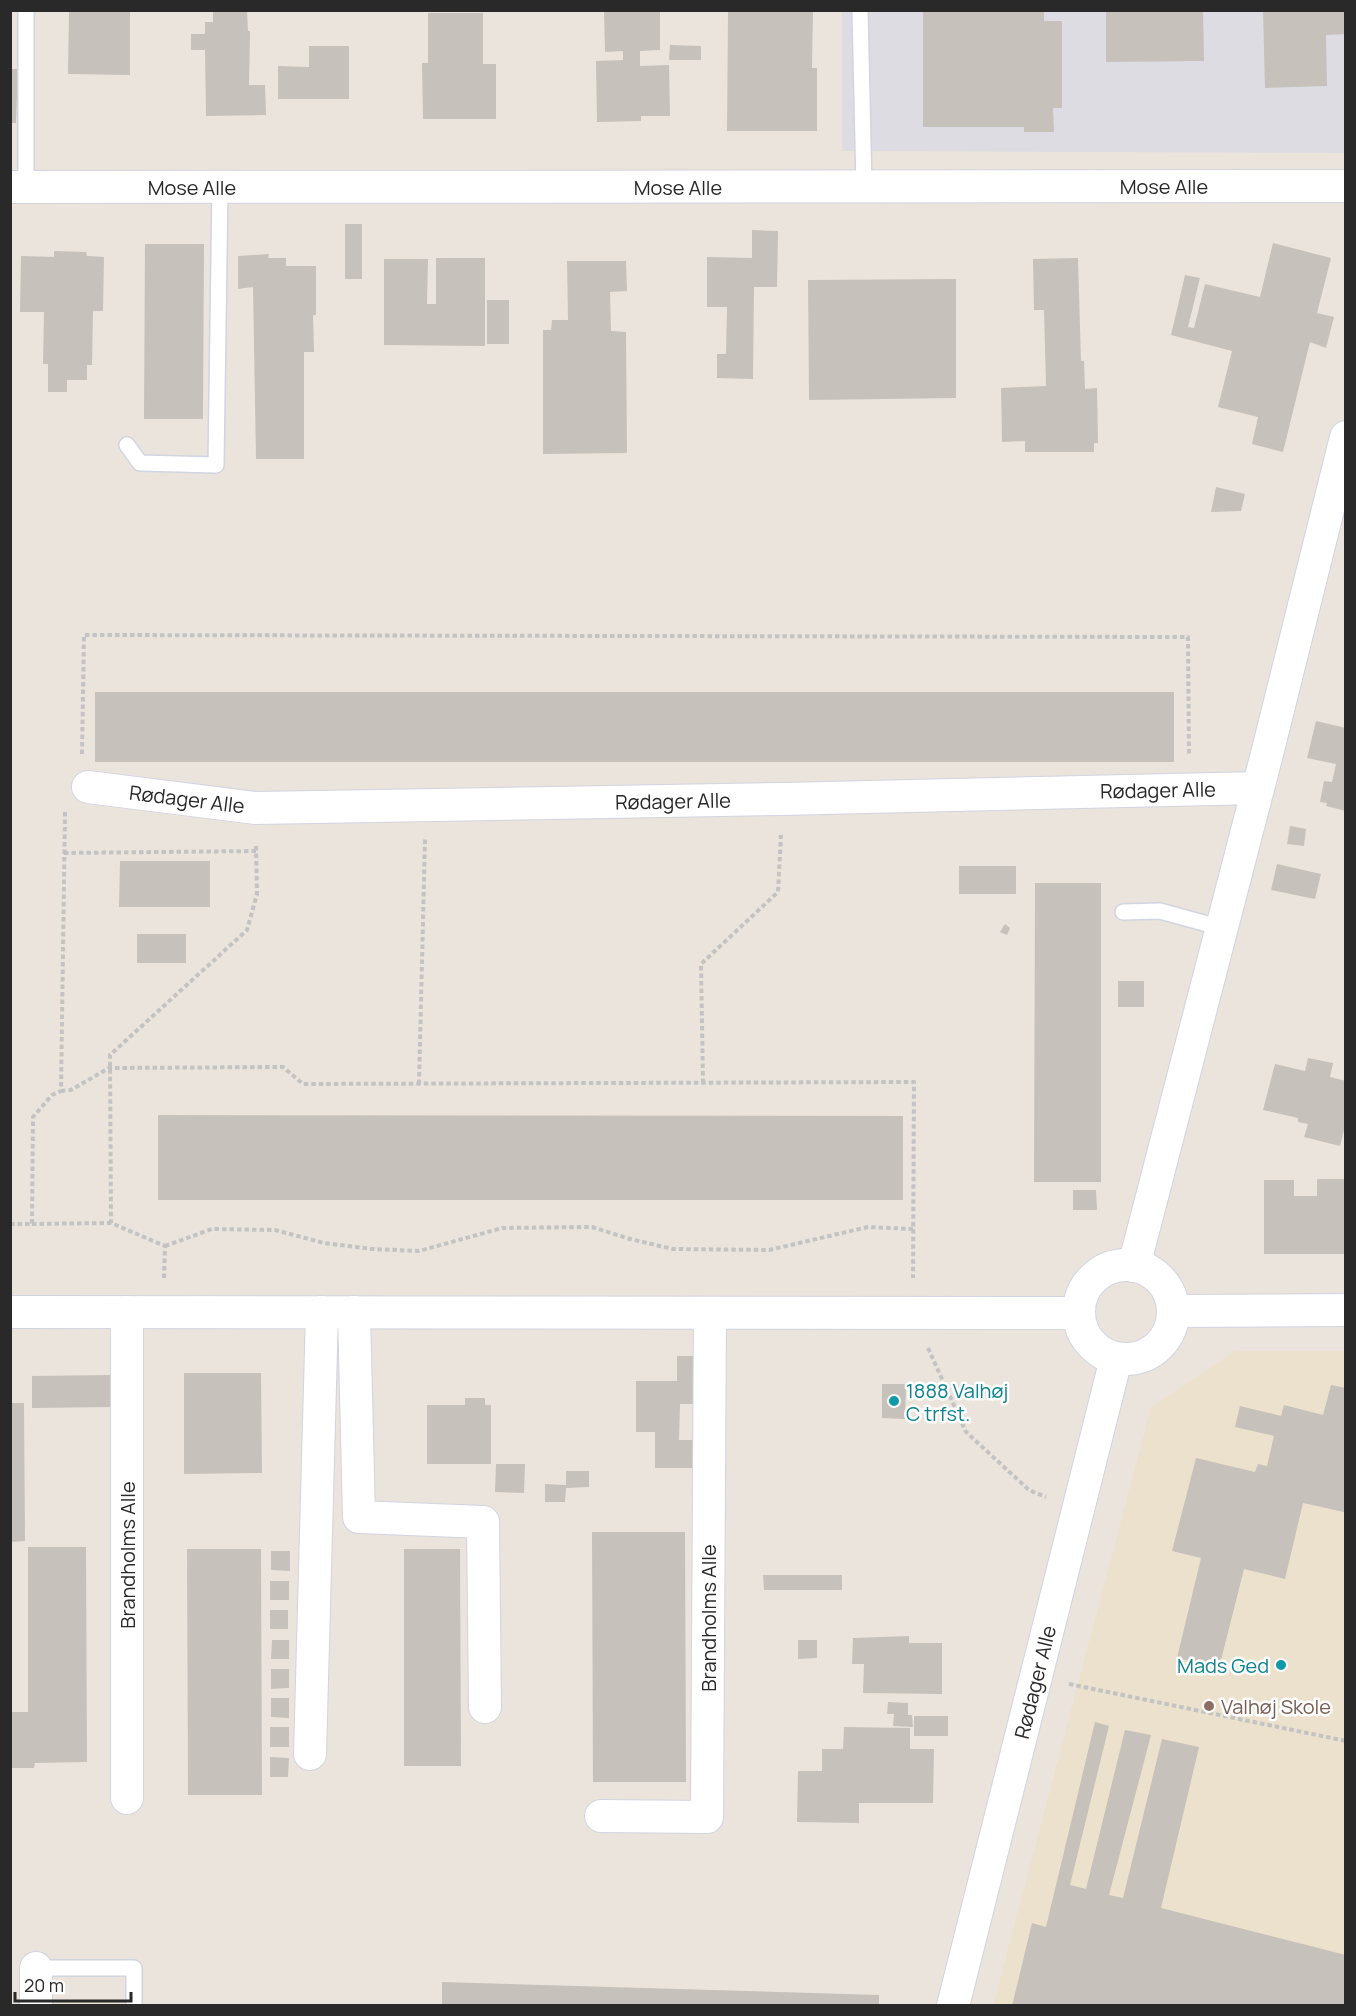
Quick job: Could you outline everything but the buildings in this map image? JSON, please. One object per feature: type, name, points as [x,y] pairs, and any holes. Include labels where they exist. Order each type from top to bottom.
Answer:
[{"type":"street","name":"Mose Alle","points":[[18,187],[1346,186]]},
{"type":"street","points":[[1134,1266],[1346,437]]},
{"type":"street","name":"Rødager Alle","points":[[88,787],[256,808],[1258,788]]},
{"type":"street","points":[[1118,1266],[1134,1266],[1149,1271],[1170,1295],[1173,1311],[1171,1325],[1165,1338],[1156,1349],[1144,1356],[1130,1359],[1116,1359],[1101,1353],[1089,1342],[1081,1328],[1079,1312],[1081,1296],[1089,1282],[1102,1272],[1118,1266]]},
{"type":"street","points":[[1173,1311],[1346,1310]]},
{"type":"street","points":[[10,1312],[1079,1312]]},
{"type":"street","name":"Brandholms Alle","points":[[127,1312],[128,1798]]},
{"type":"street","points":[[310,1754],[322,1312]]},
{"type":"street","points":[[354,1312],[360,1517],[483,1522],[485,1707]]},
{"type":"street","name":"Brandholms Alle","points":[[601,1816],[707,1816],[710,1313]]},
{"type":"street","name":"Rødager Alle","points":[[953,2006],[1116,1359]]},
{"type":"street","points":[[36,1968],[36,2006]]},
{"type":"lane","points":[[18,187],[26,10]]},
{"type":"lane","points":[[860,10],[864,187]]},
{"type":"lane","points":[[127,445],[140,464],[216,465],[220,187]]},
{"type":"lane","points":[[1123,912],[1160,911],[1222,928]]},
{"type":"lane","points":[[36,1968],[134,1968],[134,2006]]},
{"type":"path","points":[[61,1091],[65,798],[88,787],[82,763],[84,634],[1188,637],[1189,789]]},
{"type":"path","points":[[703,1083],[701,964],[778,892],[783,799]]},
{"type":"path","points":[[419,1084],[426,805]]},
{"type":"path","points":[[111,1223],[110,1055],[248,930],[256,894],[256,808]]},
{"type":"path","points":[[64,853],[256,851]]},
{"type":"path","points":[[32,1224],[33,1117],[52,1095],[71,1090],[109,1068],[284,1067],[303,1084],[914,1082],[913,1313],[966,1432],[1029,1490],[1078,1510]]},
{"type":"path","points":[[10,1224],[111,1223],[165,1245],[212,1229],[274,1230],[324,1243],[372,1249],[419,1251],[502,1228],[592,1227],[673,1249],[770,1250],[868,1227],[913,1229]]},
{"type":"path","points":[[164,1312],[165,1245]]},
{"type":"path","points":[[1036,1677],[1346,1741]]},
{"type":"shaded area","points":[[842,11],[1345,11],[1345,153],[842,151]]},
{"type":"shaded area","name":"Valhøj Skole","points":[[1235,1351],[1345,1351],[1345,2005],[993,2006],[1151,1407]]},
{"type":"place","name":"1888 Valhøj C trfst.","points":[[894,1401]]},
{"type":"place","name":"Mads Ged","points":[[1281,1665]]},
{"type":"place","name":"Valhøj Skole","points":[[1209,1706]]}]
